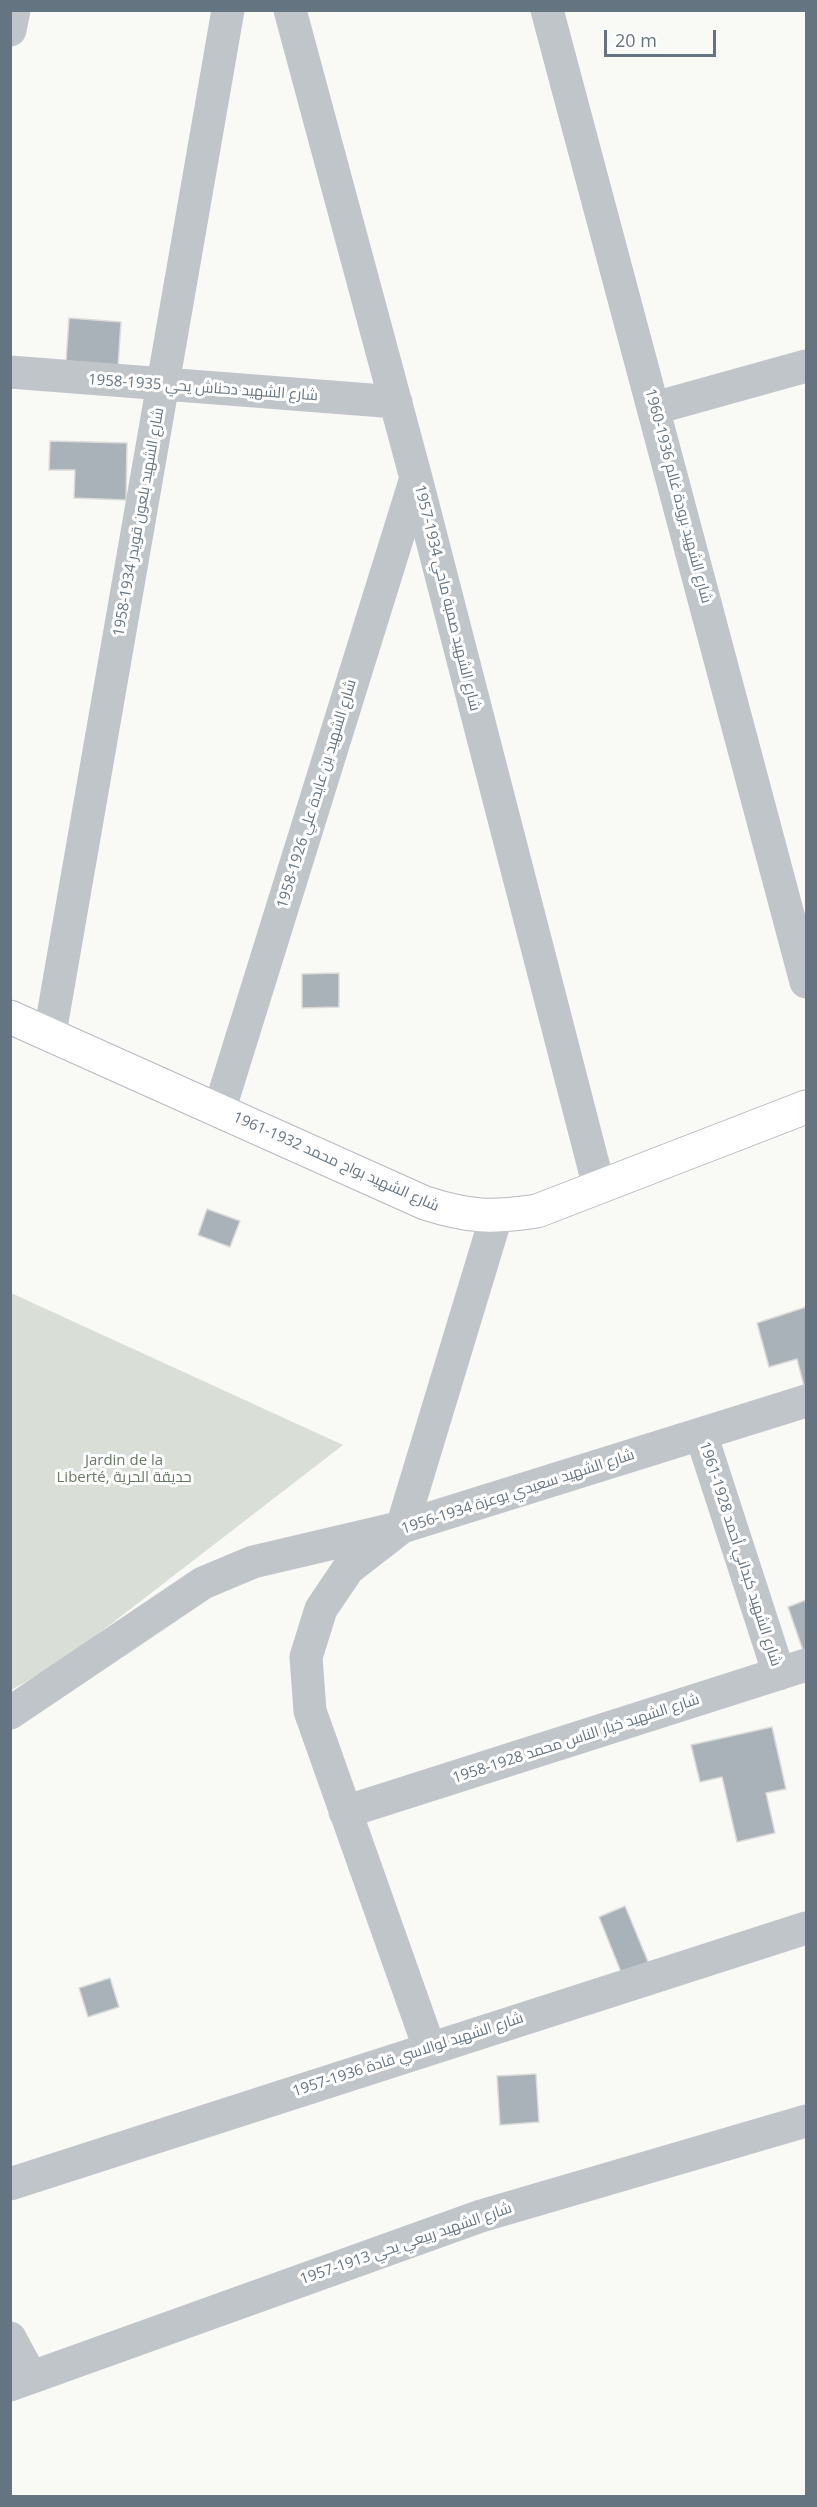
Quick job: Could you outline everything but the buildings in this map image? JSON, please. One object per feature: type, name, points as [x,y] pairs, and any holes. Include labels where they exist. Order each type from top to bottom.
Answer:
[{"type":"street","points":[[10,30],[14,10]]},
{"type":"street","name":"شارع الشهيد بلعون قويدر 1934-1958","points":[[50,1033],[228,10]]},
{"type":"street","name":"شارع الشهيد صمبة ماحي 1934-1957","points":[[290,10],[416,478],[599,1187]]},
{"type":"street","name":"شارع الشهيد برودة غالم 1936-1960","points":[[547,10],[807,982]]},
{"type":"street","points":[[655,408],[807,366]]},
{"type":"street","name":"شارع الشهيد دحناش يحي 1935-1958","points":[[10,372],[396,402]]},
{"type":"street","name":"شارع الشهيد بن عايدة علي 1926-1958","points":[[219,1111],[416,478]]},
{"type":"street","name":"شارع الشهيد بواح محمد 1932-1961","points":[[10,1017],[425,1203],[460,1214],[496,1217],[537,1211],[807,1107]]},
{"type":"street","points":[[10,1713],[203,1583],[253,1562],[402,1527],[496,1217]]},
{"type":"street","name":"شارع الشهيد سعيدي بوعزة 1934-1956","points":[[429,2047],[310,1711],[306,1657],[321,1609],[348,1569],[402,1527],[807,1401]]},
{"type":"street","name":"شارع الشهيد كبداني أحمد 1928-1961","points":[[701,1434],[793,1670]]},
{"type":"street","name":"شارع الشهيد خيار الناس محمد 1928-1958","points":[[345,1812],[793,1670]]},
{"type":"street","name":"شارع الشهيد لوالاسي قادة 1936-1957","points":[[10,2184],[429,2047],[807,1928]]},
{"type":"street","name":"شارع الشهيد ربيعي يحي 1913-1957","points":[[21,2381],[481,2216],[807,2121]]},
{"type":"street","points":[[10,2338],[21,2381]]},
{"type":"green space","name":"Jardin de la Liberté, حديقة الحرية","points":[[11,1293],[343,1445],[63,1661],[11,1690]]}]
